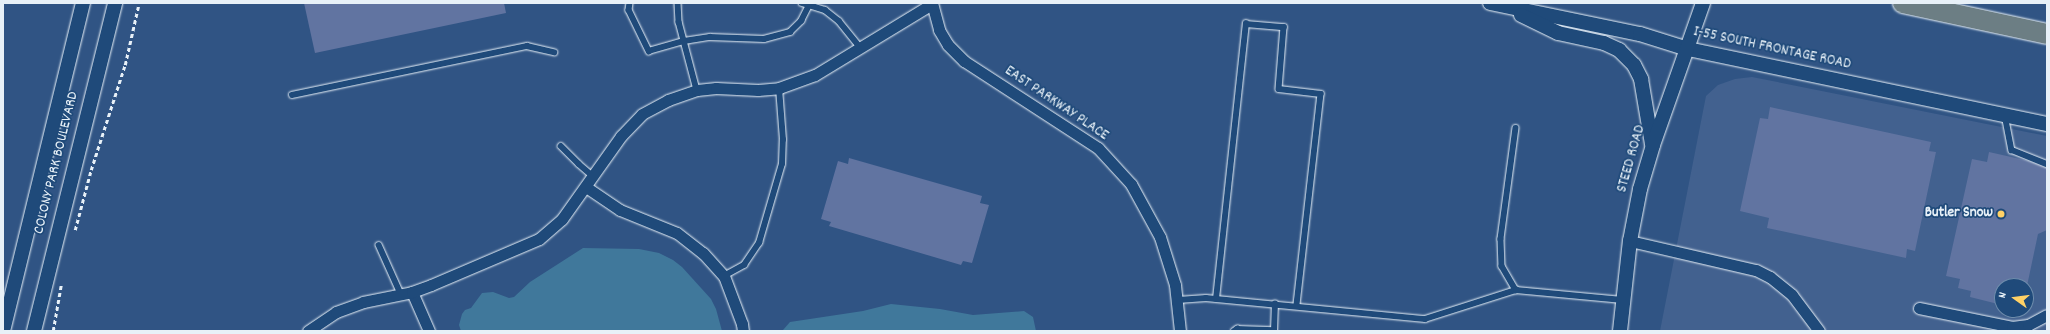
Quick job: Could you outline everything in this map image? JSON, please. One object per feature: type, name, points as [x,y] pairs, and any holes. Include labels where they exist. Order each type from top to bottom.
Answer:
[{"type":"highway","points":[[1903,3],[2047,34]]},
{"type":"street","name":"COLONY PARK BOULEVARD","points":[[3,331],[83,3]]},
{"type":"street","name":"COLONY PARK BOULEVARD","points":[[34,331],[115,3]]},
{"type":"street","name":"STEED ROAD","points":[[1620,331],[1630,241],[1640,189],[1652,145],[1704,3]]},
{"type":"street","points":[[308,331],[336,312],[363,302],[407,293],[481,265],[539,239],[562,219],[621,136],[642,114],[668,100],[697,90],[716,88],[758,90],[779,88],[815,75],[932,4]]},
{"type":"street","name":"EAST PARKWAY PLACE","points":[[932,4],[939,30],[948,45],[964,61],[1098,148],[1131,184],[1160,237],[1178,300],[1180,331]]},
{"type":"street","name":"I-55 SOUTH FRONTAGE ROAD","points":[[1496,4],[1640,34],[1688,49],[2047,124]]},
{"type":"street","points":[[1496,4],[1558,33],[1604,43],[1619,50],[1634,65],[1641,79],[1652,145]]},
{"type":"street","points":[[586,187],[620,210],[677,233],[703,253],[724,276],[742,324],[742,331]]},
{"type":"street","points":[[1630,241],[1756,270],[1770,277],[1792,295],[1819,331]]},
{"type":"street","points":[[407,293],[429,331]]},
{"type":"street","points":[[1919,308],[2012,327],[2028,325],[2047,315]]},
{"type":"lane","points":[[630,3],[629,10],[649,51],[684,41],[710,37],[764,39],[790,32],[801,21],[809,5]]},
{"type":"lane","points":[[678,3],[679,22],[697,90]]},
{"type":"lane","points":[[802,3],[825,10],[839,21],[860,48]]},
{"type":"lane","points":[[1216,299],[1246,24],[1284,27],[1279,89],[1321,94],[1297,306]]},
{"type":"lane","points":[[292,95],[527,46],[554,52]]},
{"type":"lane","points":[[724,276],[744,265],[759,244],[782,164],[783,140],[779,88]]},
{"type":"lane","points":[[2005,115],[2012,150],[2047,164]]},
{"type":"lane","points":[[1516,128],[1501,239],[1502,266],[1516,290]]},
{"type":"lane","points":[[561,146],[593,176]]},
{"type":"lane","points":[[379,246],[407,293]]},
{"type":"lane","points":[[1178,300],[1216,299],[1425,319],[1516,290],[1623,300]]},
{"type":"lane","points":[[1234,331],[1237,329],[1274,330],[1275,304]]},
{"type":"path","points":[[73,236],[91,170],[125,65],[139,3]]},
{"type":"path","points":[[53,331],[62,280]]},
{"type":"shaded area","points":[[1752,77],[2047,136],[2047,331],[1660,331],[1706,96],[1718,85],[1735,79]]},
{"type":"shaded area","points":[[583,248],[639,249],[659,253],[673,260],[682,267],[711,299],[716,309],[722,331],[461,331],[459,325],[462,314],[465,310],[471,308],[482,293],[493,292],[509,298],[514,297],[530,282]]},
{"type":"shaded area","points":[[891,304],[940,309],[973,315],[1024,311],[1033,317],[1036,331],[783,330],[790,322],[863,311]]},
{"type":"building","points":[[304,3],[504,3],[506,13],[315,53]]},
{"type":"building","points":[[1770,107],[1931,142],[1929,151],[1936,152],[1915,251],[1907,249],[1906,258],[1767,228],[1769,218],[1740,211],[1760,118],[1768,119]]},
{"type":"building","name":"Butler Snow","points":[[1989,152],[2029,161],[2047,168],[2047,230],[2038,234],[2029,278],[1994,278],[1994,303],[1970,297],[1971,291],[1958,288],[1960,279],[1946,276],[1972,159],[1987,162]]},
{"type":"building","points":[[849,158],[982,196],[980,203],[989,205],[972,263],[963,261],[961,265],[829,226],[831,222],[821,219],[838,161],[848,164]]},
{"type":"place","name":"Butler Snow","points":[[2001,214]]}]
